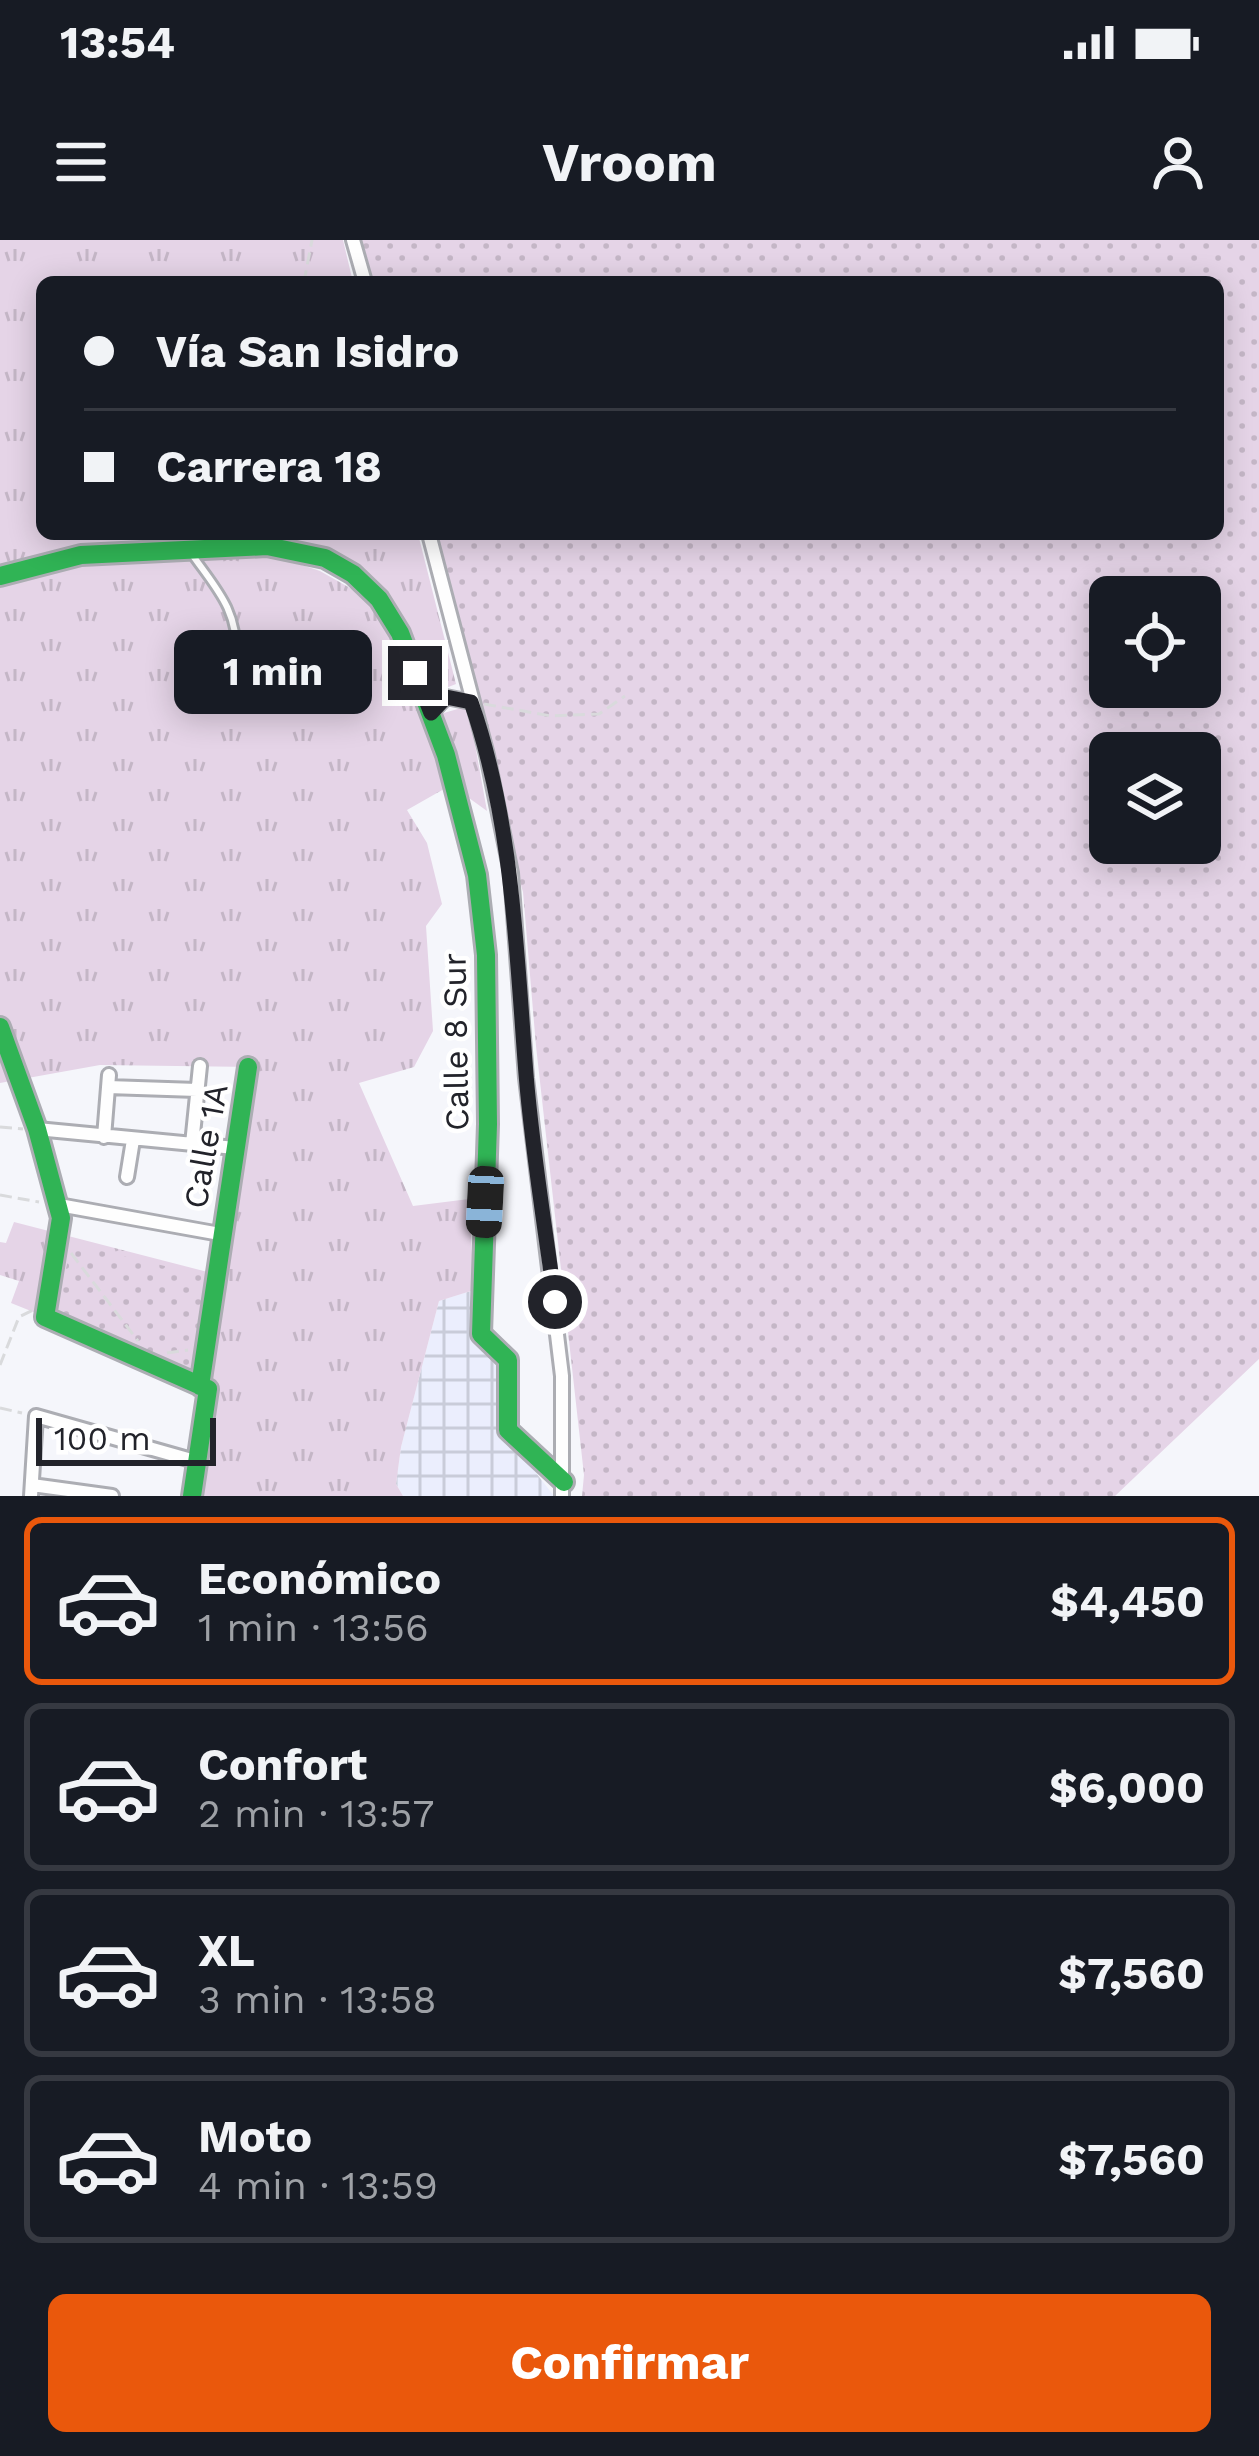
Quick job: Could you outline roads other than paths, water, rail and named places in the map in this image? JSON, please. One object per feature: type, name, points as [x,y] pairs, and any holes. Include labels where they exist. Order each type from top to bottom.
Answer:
[{"type":"street","points":[[353,240],[362,276]]},
{"type":"street","points":[[430,540],[487,755],[511,873],[526,1078],[562,1376],[563,1489]]},
{"type":"street","name":"Calle 8 Sur","points":[[0,576],[81,555],[267,546],[300,550],[352,574],[379,599],[400,633],[446,755],[477,875],[486,955],[488,1124],[481,1334],[508,1360],[508,1430],[563,1489]]},
{"type":"street","points":[[431,713],[446,697],[471,702]]},
{"type":"street","points":[[0,1027],[59,1205],[59,1238],[45,1317],[204,1387]]},
{"type":"street","points":[[192,1144],[200,1066]]},
{"type":"street","name":"Calle 1A","points":[[191,1496],[220,1234],[248,1067]]},
{"type":"street","points":[[104,1136],[108,1081],[197,1090]]},
{"type":"street","points":[[37,1129],[235,1148]]},
{"type":"street","points":[[127,1178],[133,1139]]},
{"type":"street","points":[[59,1205],[220,1234]]},
{"type":"street","points":[[112,1496],[31,1491],[36,1416],[195,1461]]},
{"type":"lane","points":[[189,550],[226,598],[237,634],[237,657]]}]
